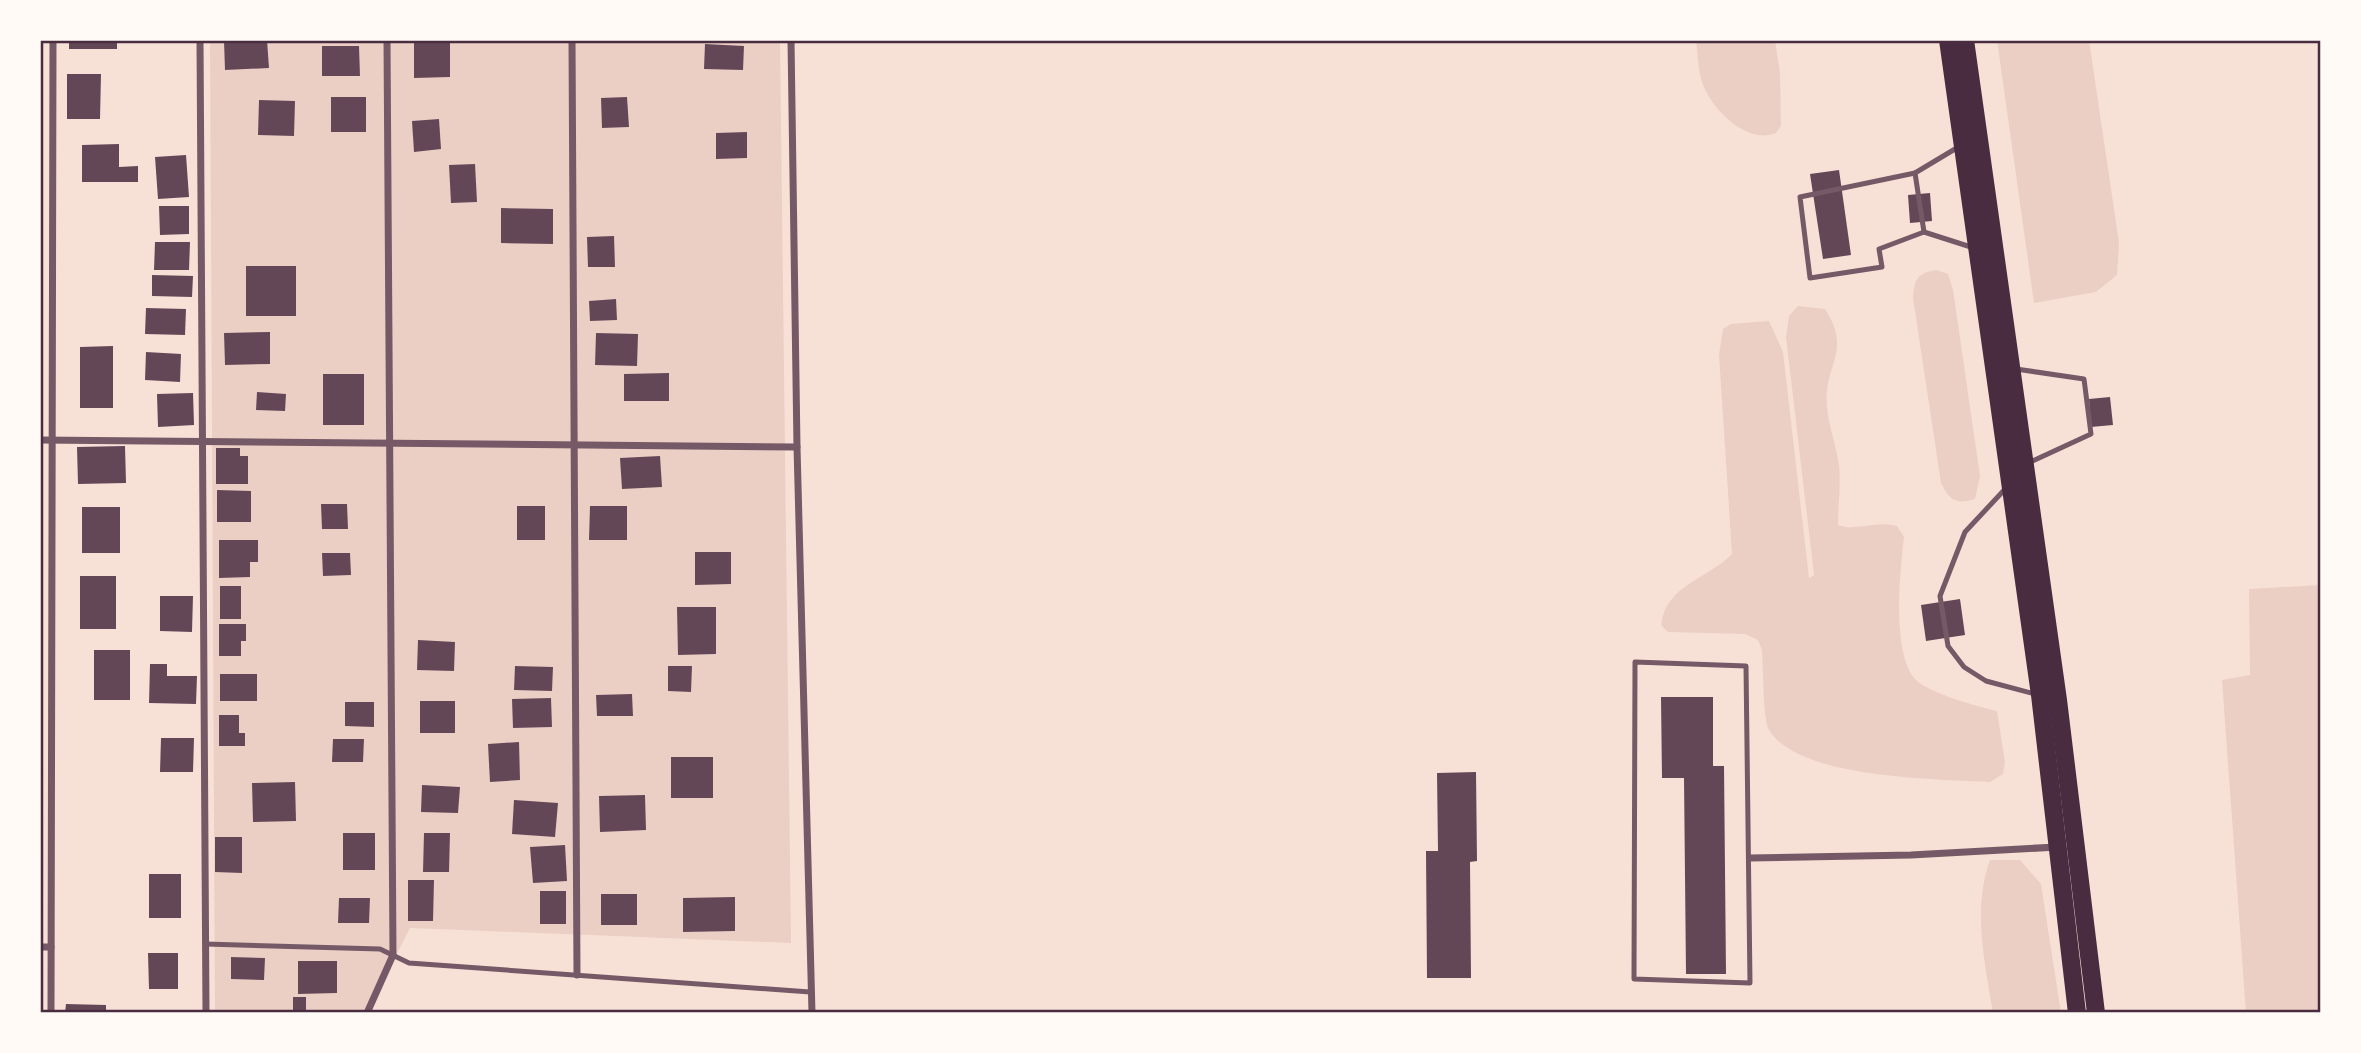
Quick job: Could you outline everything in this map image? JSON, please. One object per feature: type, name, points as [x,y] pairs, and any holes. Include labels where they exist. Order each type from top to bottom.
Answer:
[{"type":"main road","points":[[1948,40],[2012,482],[2077,1013]]},
{"type":"main road","points":[[1965,40],[2025,464],[2096,1013]]},
{"type":"street","points":[[51,1013],[53,40]]},
{"type":"street","points":[[200,40],[205,1013]]},
{"type":"street","points":[[367,1013],[393,955],[387,40]]},
{"type":"street","points":[[572,40],[577,975]]},
{"type":"street","points":[[791,40],[797,447],[812,1013]]},
{"type":"street","points":[[40,440],[797,447]]},
{"type":"street","points":[[1750,858],[1911,855],[2057,847]]},
{"type":"street","points":[[40,947],[51,947]]},
{"type":"lane","points":[[1963,144],[1915,173],[1800,197],[1810,278],[1882,267],[1880,249],[1924,232],[1976,248]]},
{"type":"lane","points":[[1915,173],[1924,232]]},
{"type":"lane","points":[[2010,368],[2084,379],[2091,434],[2025,464]]},
{"type":"lane","points":[[2012,482],[1965,532],[1940,596],[1948,646],[1964,667],[1986,681],[2040,695]]},
{"type":"lane","points":[[1635,662],[1745,666],[1750,858],[1750,983],[1633,979],[1635,662]]},
{"type":"lane","points":[[205,944],[380,949],[409,962],[810,992]]},
{"type":"shaded area","points":[[210,40],[780,40],[791,943],[410,928],[367,1013],[215,1013]]},
{"type":"shaded area","points":[[1696,40],[1775,40],[1780,73],[1781,126],[1776,133],[1754,134],[1743,130],[1732,123],[1715,105],[1701,80]]},
{"type":"shaded area","points":[[1997,40],[2089,40],[2119,243],[2117,275],[2096,292],[2034,303]]},
{"type":"shaded area","points":[[1936,270],[1948,274],[1953,290],[1980,476],[1975,499],[1968,501],[1954,500],[1941,483],[1913,298],[1918,278]]},
{"type":"shaded area","points":[[1798,306],[1825,309],[1837,336],[1827,407],[1839,465],[1838,525],[1897,526],[1904,537],[1899,612],[1903,651],[1908,668],[1916,680],[1932,690],[1997,711],[2005,762],[2003,774],[1990,782],[1870,773],[1808,758],[1785,746],[1769,730],[1764,705],[1762,650],[1758,640],[1745,634],[1668,632],[1661,625],[1664,612],[1679,592],[1732,554],[1719,355],[1723,329],[1731,324],[1769,321],[1783,352],[1809,578],[1814,575],[1786,337],[1789,316]]},
{"type":"shaded area","points":[[2321,585],[2321,1013],[2246,1013],[2222,680],[2250,675],[2249,589]]},
{"type":"shaded area","points":[[1990,860],[2020,860],[2041,884],[2061,1013],[1993,1013],[1981,917]]},
{"type":"building","points":[[69,40],[117,40],[117,49],[69,49]]},
{"type":"building","points":[[267,40],[269,68],[225,70],[224,41]]},
{"type":"building","points":[[414,40],[450,40],[450,77],[414,78]]},
{"type":"building","points":[[705,44],[744,46],[743,70],[704,69]]},
{"type":"building","points":[[322,46],[359,46],[360,76],[322,76]]},
{"type":"building","points":[[67,74],[101,74],[100,119],[67,119]]},
{"type":"building","points":[[331,97],[366,97],[366,132],[331,132]]},
{"type":"building","points":[[627,97],[629,127],[602,128],[601,98]]},
{"type":"building","points":[[259,100],[295,101],[294,136],[258,135]]},
{"type":"building","points":[[439,119],[441,149],[414,152],[412,121]]},
{"type":"building","points":[[747,132],[747,158],[716,159],[716,133]]},
{"type":"building","points":[[119,144],[119,167],[138,166],[138,182],[82,182],[82,145]]},
{"type":"building","points":[[186,155],[189,197],[158,199],[155,157]]},
{"type":"building","points":[[475,164],[477,202],[451,203],[449,165]]},
{"type":"building","points":[[1839,170],[1851,255],[1823,259],[1810,174]]},
{"type":"building","points":[[1930,193],[1932,221],[1910,223],[1908,195]]},
{"type":"building","points":[[159,206],[189,206],[189,234],[160,235]]},
{"type":"building","points":[[501,208],[553,209],[553,244],[501,243]]},
{"type":"building","points":[[614,236],[615,267],[588,267],[587,237]]},
{"type":"building","points":[[155,242],[190,242],[189,270],[154,270]]},
{"type":"building","points":[[246,266],[296,266],[296,316],[246,316]]},
{"type":"building","points":[[152,275],[193,276],[192,297],[152,296]]},
{"type":"building","points":[[616,299],[617,320],[590,321],[589,301]]},
{"type":"building","points":[[146,308],[186,309],[185,335],[145,334]]},
{"type":"building","points":[[270,332],[270,364],[225,365],[224,333]]},
{"type":"building","points":[[596,333],[638,334],[637,366],[595,365]]},
{"type":"building","points":[[113,346],[113,408],[80,408],[80,347]]},
{"type":"building","points":[[146,352],[181,354],[180,382],[145,380]]},
{"type":"building","points":[[669,373],[669,401],[624,401],[624,374]]},
{"type":"building","points":[[323,374],[364,374],[364,425],[323,425]]},
{"type":"building","points":[[257,392],[286,394],[285,411],[256,410]]},
{"type":"building","points":[[193,393],[194,425],[158,427],[157,394]]},
{"type":"building","points":[[2110,397],[2113,425],[2091,427],[2089,399]]},
{"type":"building","points":[[125,446],[126,483],[78,484],[77,447]]},
{"type":"building","points":[[216,448],[240,448],[240,456],[248,456],[248,484],[216,484]]},
{"type":"building","points":[[660,456],[662,487],[622,489],[620,458]]},
{"type":"building","points":[[217,490],[251,491],[251,522],[217,522]]},
{"type":"building","points":[[321,504],[347,504],[348,529],[322,529]]},
{"type":"building","points":[[517,506],[545,506],[545,540],[517,540]]},
{"type":"building","points":[[590,506],[627,506],[627,540],[589,540]]},
{"type":"building","points":[[82,507],[120,507],[120,553],[82,553]]},
{"type":"building","points":[[219,540],[258,540],[258,562],[250,562],[250,577],[219,578]]},
{"type":"building","points":[[695,552],[731,552],[731,584],[695,585]]},
{"type":"building","points":[[322,553],[350,553],[351,575],[323,576]]},
{"type":"building","points":[[80,576],[116,576],[116,629],[80,629]]},
{"type":"building","points":[[220,586],[241,586],[241,619],[220,619]]},
{"type":"building","points":[[160,596],[193,596],[192,632],[160,631]]},
{"type":"building","points":[[1960,599],[1965,635],[1926,641],[1921,605]]},
{"type":"building","points":[[677,607],[716,607],[716,654],[678,655]]},
{"type":"building","points":[[219,624],[246,624],[246,641],[241,641],[241,656],[219,656]]},
{"type":"building","points":[[418,640],[455,642],[454,671],[417,670]]},
{"type":"building","points":[[94,650],[130,650],[130,700],[94,700]]},
{"type":"building","points":[[150,664],[167,664],[167,676],[197,676],[196,704],[149,703]]},
{"type":"building","points":[[515,666],[553,667],[552,691],[514,690]]},
{"type":"building","points":[[668,666],[692,666],[691,692],[668,691]]},
{"type":"building","points":[[220,674],[257,674],[257,701],[220,701]]},
{"type":"building","points":[[632,694],[633,716],[597,716],[596,695]]},
{"type":"building","points":[[1661,697],[1713,697],[1713,766],[1724,766],[1726,974],[1686,974],[1684,778],[1662,778]]},
{"type":"building","points":[[551,698],[552,727],[513,728],[512,699]]},
{"type":"building","points":[[420,701],[455,701],[455,733],[420,733]]},
{"type":"building","points":[[345,702],[374,702],[374,727],[345,726]]},
{"type":"building","points":[[219,715],[239,715],[239,733],[245,733],[245,746],[219,746]]},
{"type":"building","points":[[161,738],[194,738],[193,772],[160,772]]},
{"type":"building","points":[[333,739],[364,739],[363,762],[332,762]]},
{"type":"building","points":[[519,742],[520,780],[490,782],[488,744]]},
{"type":"building","points":[[671,757],[713,757],[713,798],[671,798]]},
{"type":"building","points":[[1476,772],[1477,861],[1470,862],[1471,978],[1427,978],[1426,851],[1438,851],[1437,773]]},
{"type":"building","points":[[295,782],[296,821],[253,822],[252,783]]},
{"type":"building","points":[[422,785],[460,787],[458,813],[421,812]]},
{"type":"building","points":[[645,795],[646,830],[600,832],[599,796]]},
{"type":"building","points":[[514,800],[558,803],[555,837],[512,834]]},
{"type":"building","points":[[343,833],[375,833],[375,870],[343,870]]},
{"type":"building","points":[[424,833],[450,833],[449,872],[423,872]]},
{"type":"building","points":[[215,837],[242,837],[242,873],[215,872]]},
{"type":"building","points":[[565,845],[567,881],[533,883],[530,847]]},
{"type":"building","points":[[149,874],[181,874],[181,918],[149,918]]},
{"type":"building","points":[[408,880],[434,880],[433,921],[408,921]]},
{"type":"building","points":[[540,891],[566,891],[566,924],[540,924]]},
{"type":"building","points":[[601,894],[637,894],[637,925],[601,925]]},
{"type":"building","points":[[735,897],[735,931],[683,932],[683,898]]},
{"type":"building","points":[[339,898],[370,898],[369,923],[338,923]]},
{"type":"building","points":[[148,953],[178,953],[178,989],[149,989]]},
{"type":"building","points":[[231,957],[265,958],[264,980],[231,979]]},
{"type":"building","points":[[298,961],[337,961],[337,993],[298,994]]},
{"type":"building","points":[[293,997],[306,997],[306,1013],[293,1013]]},
{"type":"building","points":[[66,1004],[106,1005],[106,1013],[65,1013]]}]
